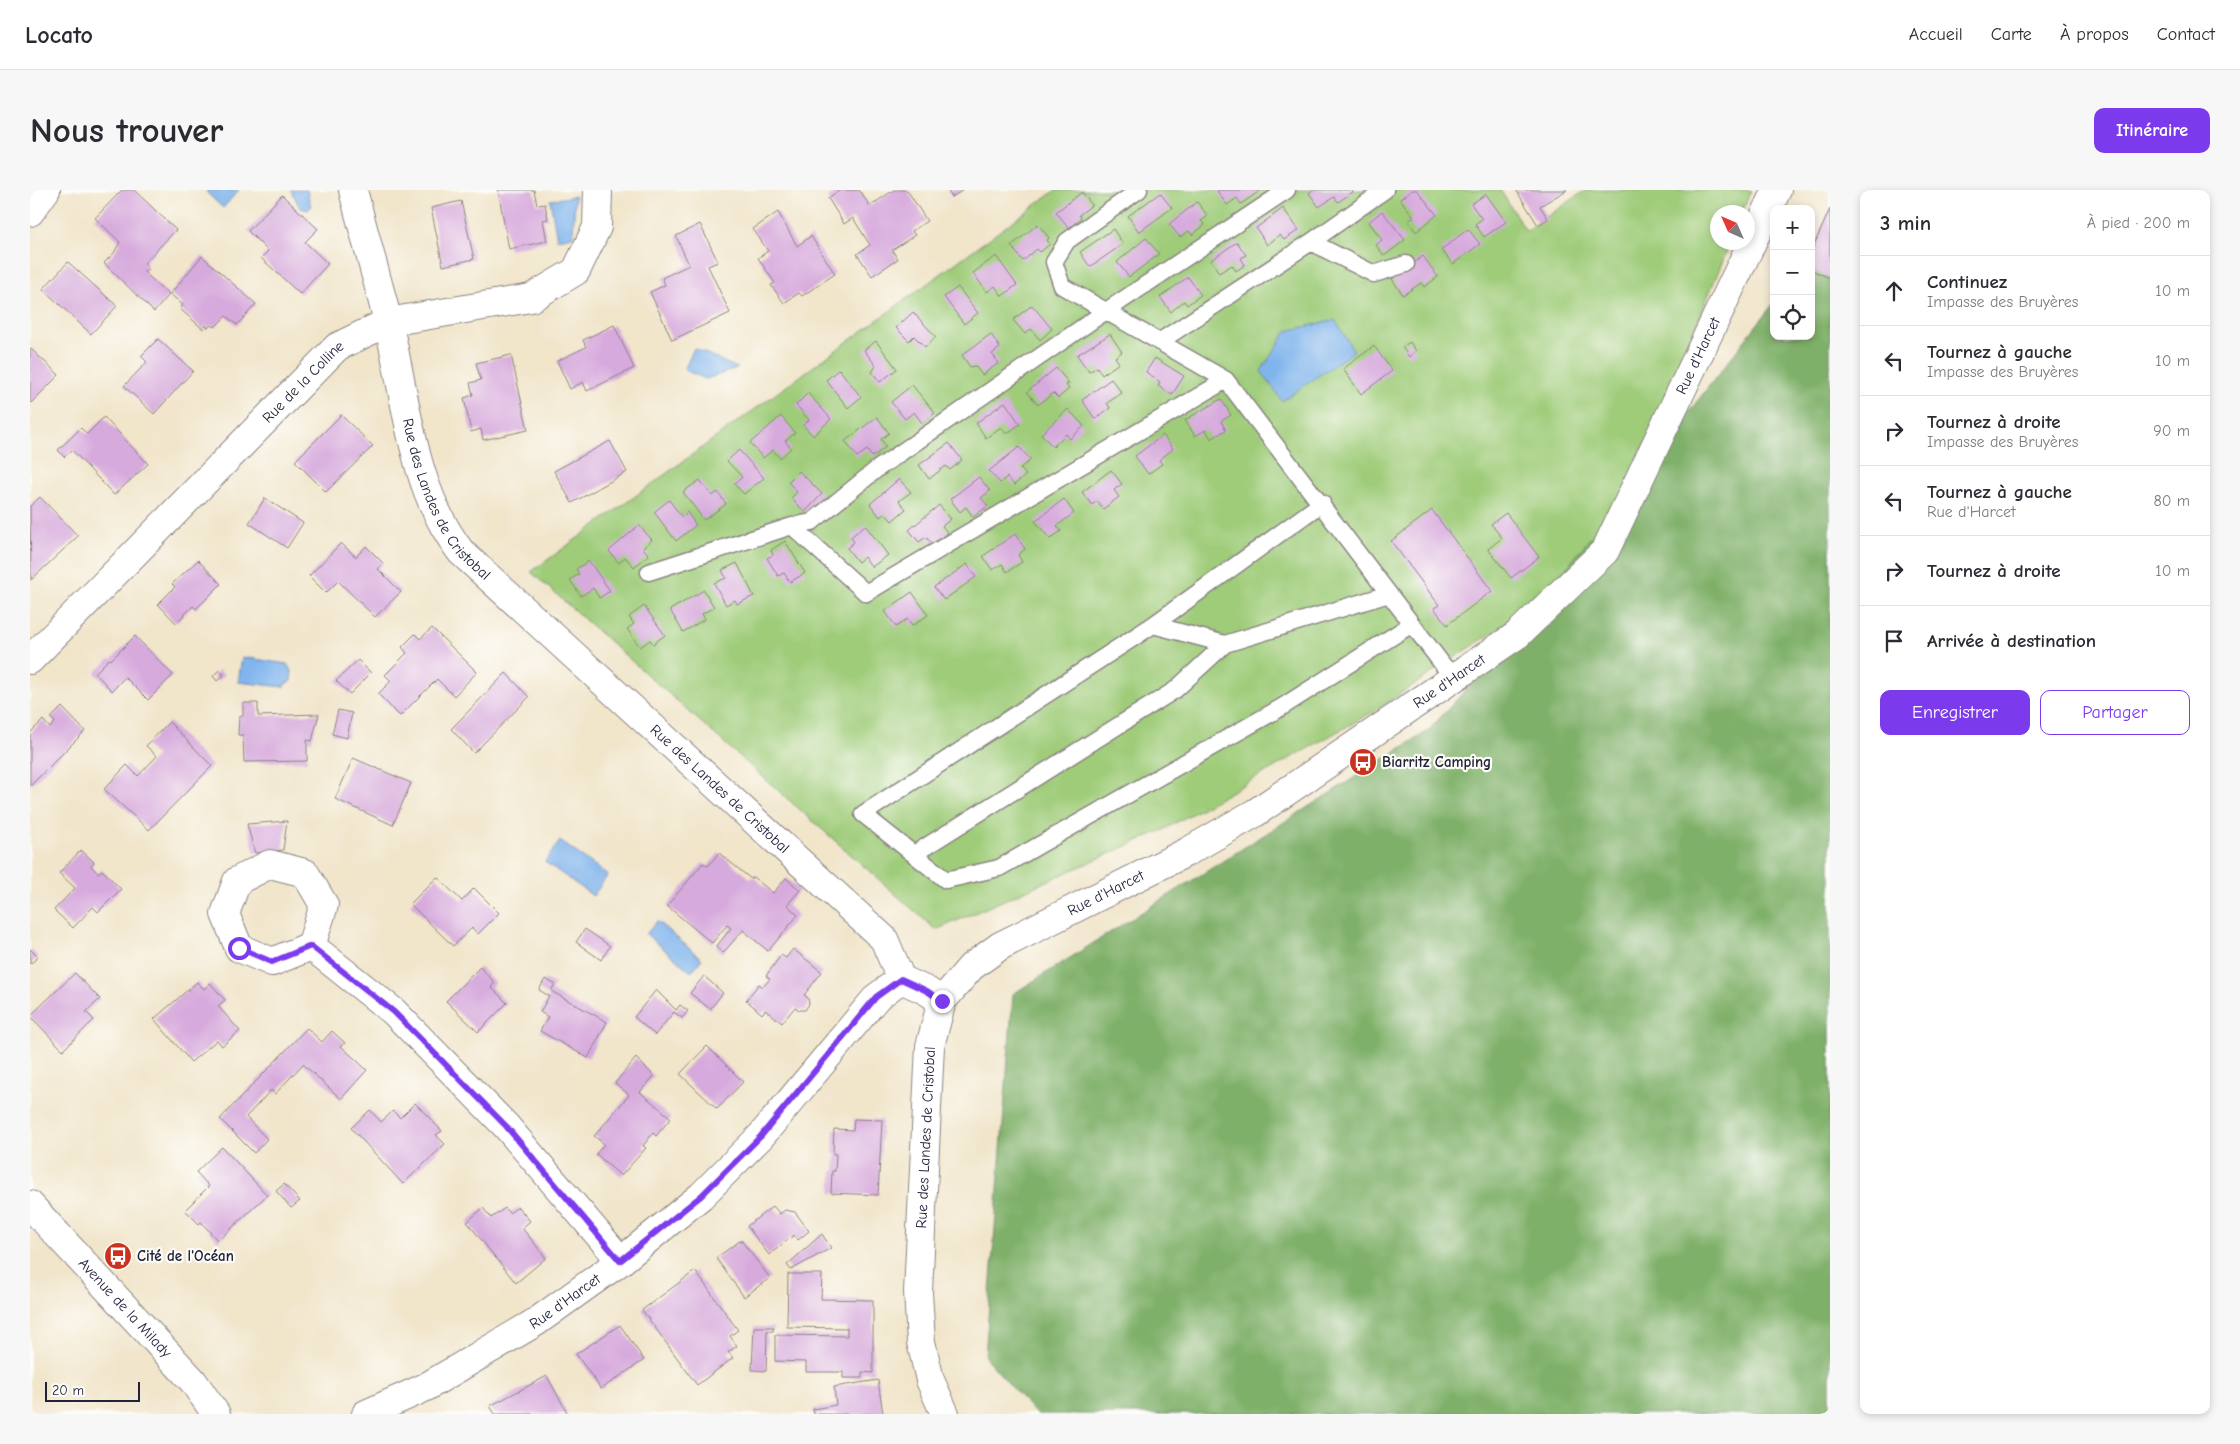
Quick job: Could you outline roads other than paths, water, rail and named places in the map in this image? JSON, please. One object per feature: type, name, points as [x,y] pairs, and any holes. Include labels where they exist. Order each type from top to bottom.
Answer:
[{"type":"street","points":[[30,212],[46,190]]},
{"type":"street","name":"Rue des Landes de Cristobal","points":[[353,190],[388,322],[420,473],[446,532],[461,552],[884,939],[901,979]]},
{"type":"street","name":"Rue de la Colline","points":[[30,660],[337,347],[388,322],[531,298],[576,271],[597,227],[598,190]]},
{"type":"street","name":"Rue d'Harcet","points":[[942,1001],[971,967],[1000,946],[1187,852],[1255,813],[1517,635],[1604,551],[1777,190]]},
{"type":"street","points":[[311,946],[394,1012],[506,1126],[620,1261]]},
{"type":"street","points":[[901,979],[927,991],[942,1001]]},
{"type":"street","name":"Rue d'Harcet","points":[[366,1414],[426,1387],[536,1322],[620,1261],[701,1196],[761,1136],[876,997],[901,979]]},
{"type":"street","name":"Rue des Landes de Cristobal","points":[[942,1001],[930,1046],[918,1292],[921,1342],[930,1380],[945,1414]]},
{"type":"street","name":"Avenue de la Milady","points":[[30,1205],[193,1381],[216,1414]]},
{"type":"lane","points":[[1139,190],[1067,241],[1054,262],[1062,286],[1226,380],[1322,503],[1453,678]]},
{"type":"lane","points":[[650,572],[792,526],[812,522],[877,469],[1106,311],[1287,190]]},
{"type":"lane","points":[[1159,342],[1385,190]]},
{"type":"lane","points":[[1310,242],[1374,274],[1406,264]]},
{"type":"lane","points":[[792,526],[866,593],[1226,380]]},
{"type":"lane","points":[[1322,503],[1153,625],[863,814],[946,880],[999,868],[1282,707],[1412,624]]},
{"type":"lane","points":[[914,854],[1175,690],[1225,644],[1389,594]]},
{"type":"lane","points":[[1153,625],[1225,644]]},
{"type":"water","points":[[208,190],[239,190],[223,208],[206,192]]},
{"type":"water","points":[[291,190],[307,190],[311,207],[308,210],[300,208]]},
{"type":"water","points":[[575,196],[573,236],[557,239],[550,200]]},
{"type":"water","points":[[1335,320],[1354,351],[1282,401],[1261,371],[1287,331]]},
{"type":"water","points":[[694,348],[738,368],[706,379],[684,370]]},
{"type":"water","points":[[242,657],[287,664],[292,672],[291,681],[285,684],[284,687],[238,682]]},
{"type":"water","points":[[560,841],[608,875],[593,896],[545,862]]},
{"type":"water","points":[[657,921],[702,959],[691,972],[646,934]]},
{"type":"place","name":"Biarritz Camping","points":[[1363,762]]},
{"type":"place","name":"Cité de l'Océan","points":[[118,1256]]}]
